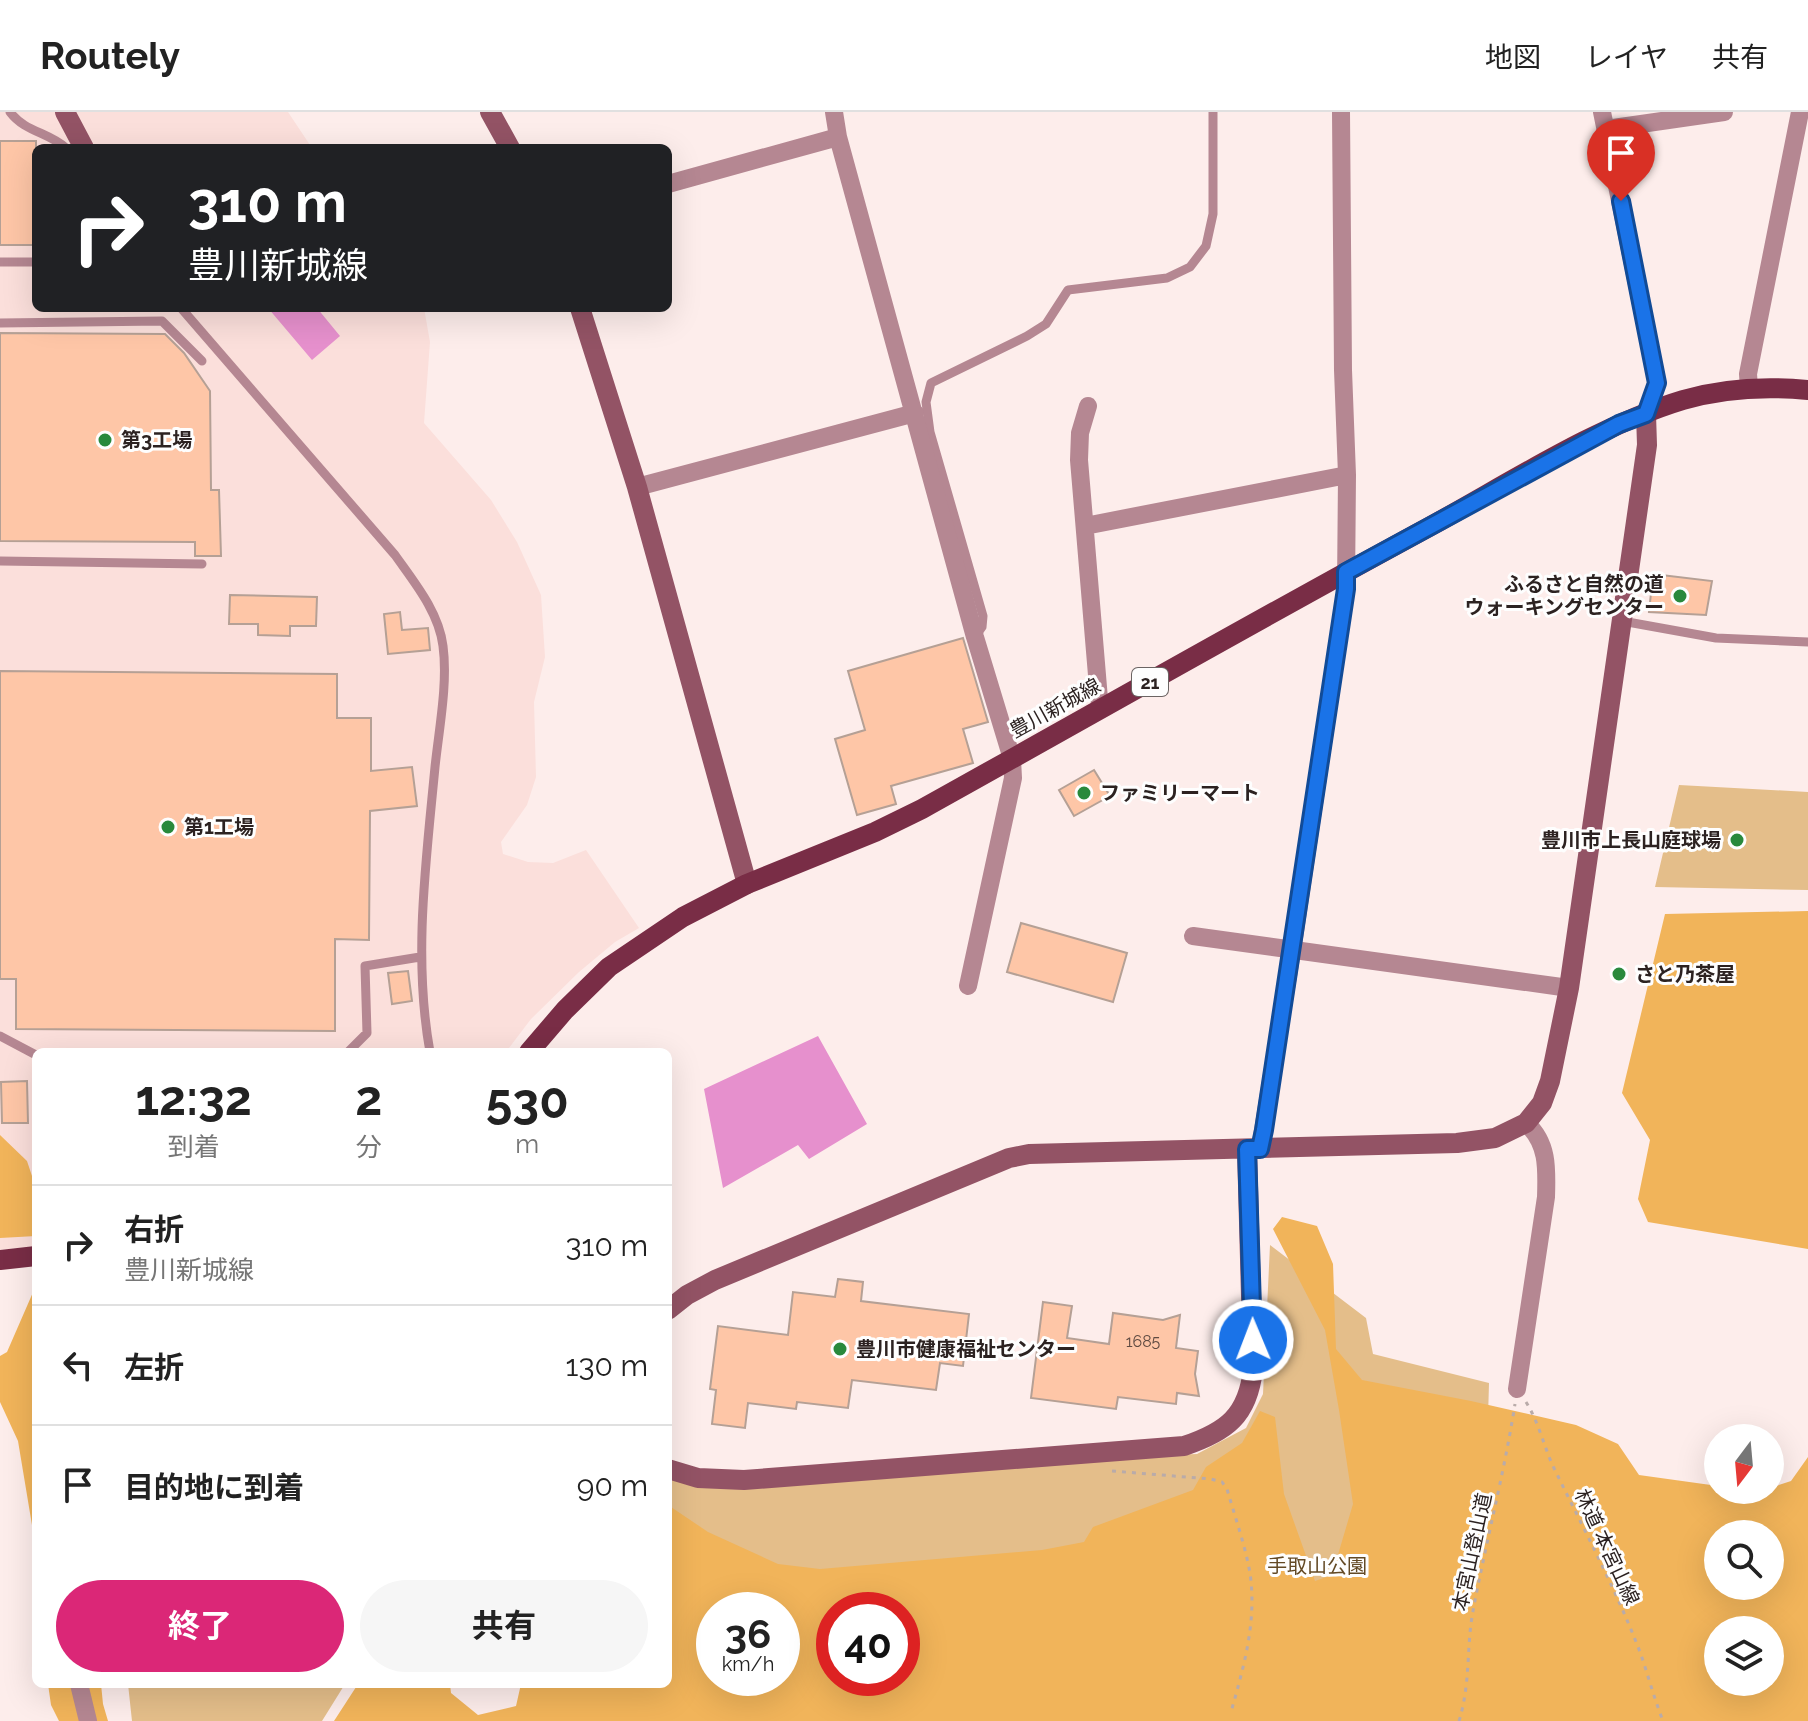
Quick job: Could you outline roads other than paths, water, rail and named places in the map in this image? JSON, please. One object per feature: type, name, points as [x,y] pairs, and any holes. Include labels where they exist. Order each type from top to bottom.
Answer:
[{"type":"main road","name":"豊川新城線","points":[[532,1048],[565,1010],[609,967],[683,917],[747,884],[875,832],[1619,424],[1681,401],[1749,388],[1808,390]]},
{"type":"main road","points":[[0,1260],[32,1256]]},
{"type":"street","points":[[65,112],[82,144]]},
{"type":"street","points":[[490,112],[508,144]]},
{"type":"street","points":[[834,112],[838,137],[975,637],[1012,759],[1013,778],[968,986]]},
{"type":"street","points":[[672,1470],[698,1478],[744,1480],[1184,1446],[1212,1437],[1231,1423],[1251,1390],[1254,1149],[1292,951],[1346,589],[1341,112]]},
{"type":"street","points":[[672,1307],[715,1280],[1009,1158],[1029,1154],[1457,1143],[1495,1138],[1526,1123],[1542,1103],[1550,1081],[1569,988],[1647,445],[1646,414],[1657,383],[1604,121],[1724,112]]},
{"type":"street","points":[[1749,388],[1748,374],[1800,112]]},
{"type":"street","points":[[672,183],[838,137]]},
{"type":"street","points":[[581,312],[637,487],[747,884]]},
{"type":"street","points":[[1088,406],[1080,433],[1079,460],[1099,699],[1103,708]]},
{"type":"street","points":[[637,487],[915,413]]},
{"type":"street","points":[[1085,526],[1347,475]]},
{"type":"street","points":[[1193,936],[1569,988]]},
{"type":"street","points":[[1517,1389],[1546,1197],[1545,1151],[1536,1132],[1526,1123]]},
{"type":"street","points":[[80,1688],[88,1721]]},
{"type":"lane","points":[[10,112],[28,130],[51,136],[61,144]]},
{"type":"lane","points":[[975,637],[982,627],[983,616],[930,432],[926,402],[931,383],[1046,324],[1068,290],[1167,278],[1190,267],[1206,246],[1213,214],[1213,112]]},
{"type":"lane","points":[[0,262],[32,262]]},
{"type":"lane","points":[[184,312],[395,555],[426,599],[438,626],[443,646],[442,698],[420,957],[430,1048]]},
{"type":"lane","points":[[0,323],[162,321],[202,361]]},
{"type":"lane","points":[[0,561],[202,564]]},
{"type":"lane","points":[[1622,621],[1716,638],[1808,642]]},
{"type":"lane","points":[[352,1048],[367,1033],[365,966],[420,957]]},
{"type":"lane","points":[[0,1036],[32,1053]]},
{"type":"place","name":"第3工場","points":[[105,440]]},
{"type":"place","name":"ふるさと自然の道 ウォーキングセンター","points":[[1680,596]]},
{"type":"place","name":"ファミリーマート","points":[[1084,793]]},
{"type":"place","name":"第1工場","points":[[168,827]]},
{"type":"place","name":"豊川市上長山庭球場","points":[[1737,840]]},
{"type":"place","name":"さと乃茶屋","points":[[1619,974]]},
{"type":"place","name":"豊川市健康福祉センター","points":[[840,1349]]},
{"type":"park label","name":"手取山公園","points":[[1317,1566]]}]
